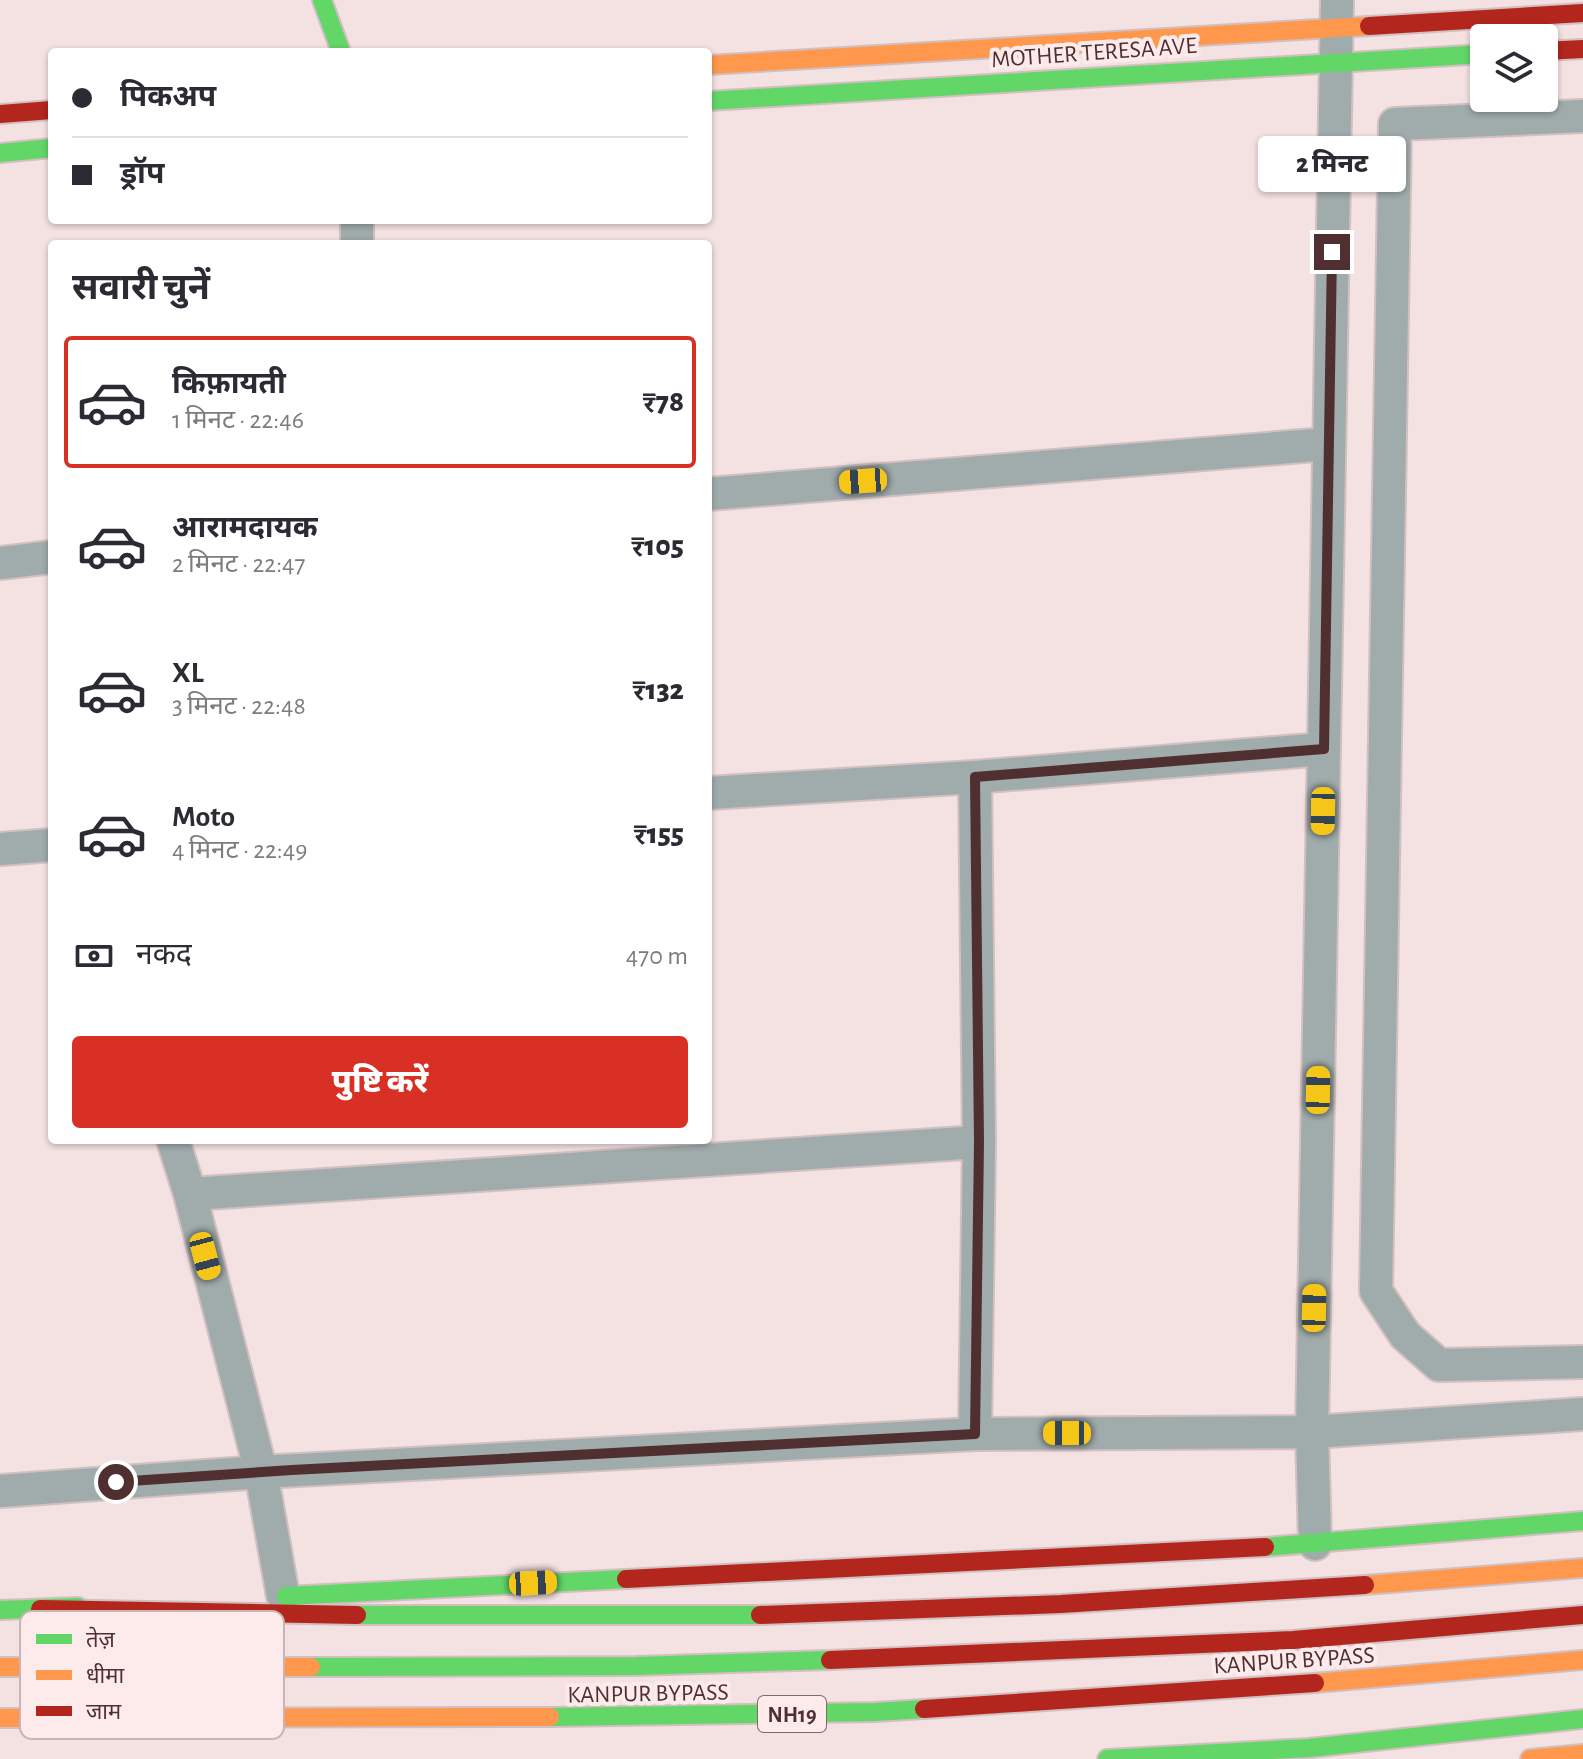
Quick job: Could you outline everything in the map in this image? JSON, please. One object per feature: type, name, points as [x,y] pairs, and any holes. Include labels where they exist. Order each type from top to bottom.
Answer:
[{"type":"main road","points":[[322,0],[340,48]]},
{"type":"main road","points":[[712,65],[1337,14],[1583,13]]},
{"type":"main road","points":[[1558,50],[1583,49]]},
{"type":"main road","name":"MOTHER TERESA AVE","points":[[712,101],[1470,55]]},
{"type":"main road","points":[[0,114],[48,110]]},
{"type":"main road","points":[[0,153],[48,148]]},
{"type":"main road","points":[[0,1610],[1315,1544],[1583,1521]]},
{"type":"main road","points":[[284,1614],[470,1618],[886,1612],[1320,1590],[1583,1568]]},
{"type":"main road","points":[[40,1609],[136,1611]]},
{"type":"main road","name":"KANPUR BYPASS","points":[[284,1667],[756,1663],[1293,1640],[1583,1615]]},
{"type":"main road","name":"KANPUR BYPASS","points":[[284,1719],[875,1712],[1267,1687],[1583,1660]]},
{"type":"main road","name":"KANPUR BYPASS","points":[[0,1718],[20,1718]]},
{"type":"main road","points":[[1107,1759],[1309,1748],[1583,1719]]},
{"type":"main road","points":[[1530,1759],[1583,1754]]},
{"type":"street","points":[[1315,1544],[1312,1432],[1327,444],[1337,14]]},
{"type":"street","points":[[1583,116],[1395,124],[1376,1291],[1405,1335],[1439,1365],[1583,1362]]},
{"type":"street","points":[[712,494],[1327,444]]},
{"type":"street","points":[[0,563],[48,557]]},
{"type":"street","points":[[712,793],[975,777],[1324,749]]},
{"type":"street","points":[[975,777],[979,1142],[975,1434]]},
{"type":"street","points":[[0,849],[48,845]]},
{"type":"street","points":[[190,1194],[647,1152],[979,1142]]},
{"type":"street","points":[[174,1144],[190,1194],[261,1472],[283,1596]]},
{"type":"street","points":[[0,1491],[261,1472],[975,1434],[1312,1432],[1583,1414]]},
{"type":"traffic: fast","points":[[322,0],[340,48]]},
{"type":"traffic: fast","points":[[712,101],[1470,55]]},
{"type":"traffic: fast","points":[[0,153],[48,148]]},
{"type":"traffic: fast","points":[[1265,1547],[1583,1521]]},
{"type":"traffic: fast","points":[[286,1596],[626,1579]]},
{"type":"traffic: fast","points":[[0,1610],[78,1607]]},
{"type":"traffic: fast","points":[[357,1615],[760,1615]]},
{"type":"traffic: fast","points":[[311,1667],[636,1666],[830,1660]]},
{"type":"traffic: fast","points":[[550,1717],[924,1709]]},
{"type":"traffic: fast","points":[[1107,1759],[1309,1748],[1583,1719]]},
{"type":"traffic: slow","points":[[712,65],[1369,26]]},
{"type":"traffic: slow","points":[[1365,1585],[1583,1568]]},
{"type":"traffic: slow","points":[[1315,1683],[1583,1660]]},
{"type":"traffic: slow","points":[[0,1667],[20,1667]]},
{"type":"traffic: slow","points":[[284,1667],[311,1667]]},
{"type":"traffic: slow","points":[[284,1717],[550,1717]]},
{"type":"traffic: slow","points":[[0,1718],[20,1718]]},
{"type":"traffic: slow","points":[[1530,1759],[1583,1754]]},
{"type":"traffic: jam","points":[[1369,26],[1583,13]]},
{"type":"traffic: jam","points":[[1558,50],[1583,49]]},
{"type":"traffic: jam","points":[[0,114],[48,110]]},
{"type":"traffic: jam","points":[[626,1579],[1265,1547]]},
{"type":"traffic: jam","points":[[760,1615],[1061,1604],[1365,1585]]},
{"type":"traffic: jam","points":[[40,1609],[146,1611]]},
{"type":"traffic: jam","points":[[284,1614],[357,1615]]},
{"type":"traffic: jam","points":[[830,1660],[1293,1640],[1583,1615]]},
{"type":"traffic: jam","points":[[924,1709],[1315,1683]]},
{"type":"route","points":[[116,1482],[975,1434],[979,1142],[975,777],[1324,749],[1332,252]]}]
